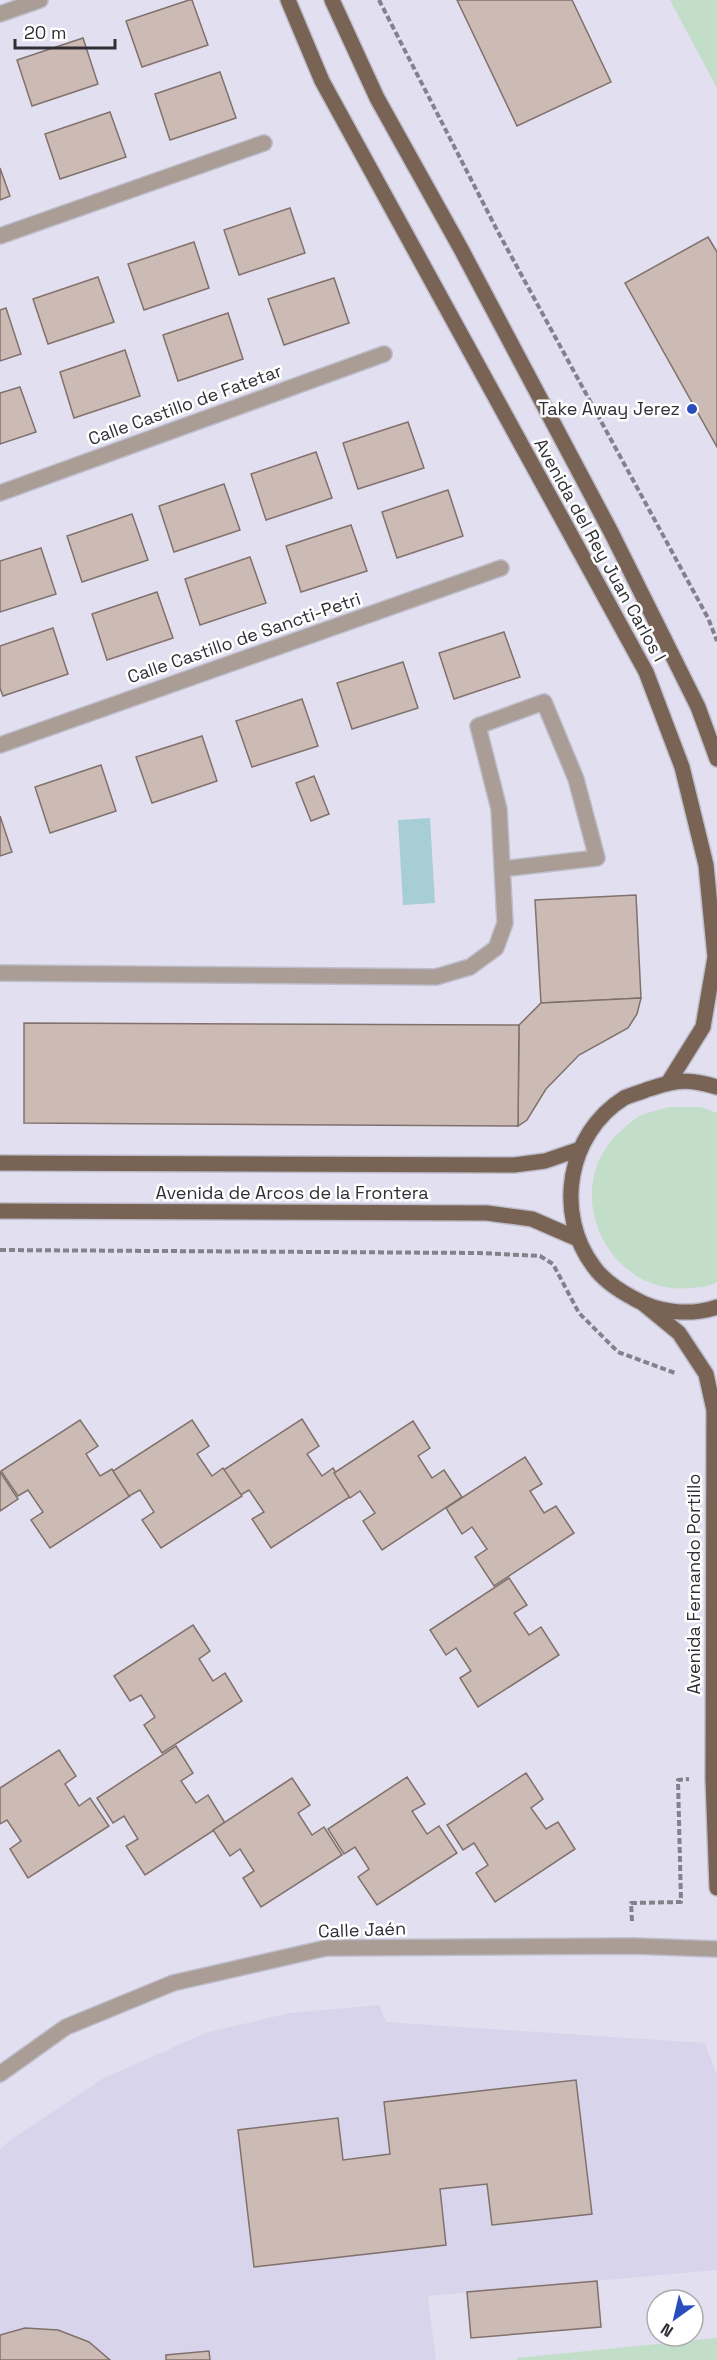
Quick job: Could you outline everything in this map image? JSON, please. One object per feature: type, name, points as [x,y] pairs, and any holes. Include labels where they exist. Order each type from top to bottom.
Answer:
[{"type":"main road","name":"Avenida del Rey Juan Carlos I","points":[[288,0],[322,81],[646,672],[682,768],[706,865],[715,957],[703,1027],[668,1083]]},
{"type":"main road","name":"Avenida del Rey Juan Carlos I","points":[[332,0],[377,98],[461,249],[611,532],[698,707],[717,759]]},
{"type":"main road","points":[[717,1087],[693,1081],[668,1083],[625,1098],[599,1119],[580,1149],[570,1185],[571,1212],[578,1239],[594,1268],[615,1288],[645,1305],[677,1312],[717,1308]]},
{"type":"main road","name":"Avenida de Arcos de la Frontera","points":[[0,1163],[514,1165],[544,1161],[580,1149]]},
{"type":"main road","name":"Avenida de Arcos de la Frontera","points":[[0,1211],[487,1213],[532,1219],[578,1239]]},
{"type":"main road","name":"Avenida Fernando Portillo","points":[[645,1305],[679,1333],[706,1374],[714,1410],[712,1779],[717,1888]]},
{"type":"street","points":[[0,14],[40,0]]},
{"type":"street","points":[[0,236],[264,143]]},
{"type":"street","name":"Calle Castillo de Fatetar","points":[[0,493],[384,354]]},
{"type":"street","name":"Calle Castillo de Sancti-Petri","points":[[0,745],[501,568]]},
{"type":"street","points":[[0,973],[436,977],[470,967],[496,948],[505,922],[502,869],[499,808],[478,726],[544,702],[576,779],[597,858],[502,869]]},
{"type":"street","name":"Calle Jaén","points":[[0,2074],[66,2027],[173,1983],[326,1947],[717,1949]]},
{"type":"path","points":[[379,0],[496,230],[708,618],[717,640]]},
{"type":"path","points":[[0,1250],[468,1252],[540,1257],[553,1264],[579,1313],[618,1352],[682,1375],[706,1374]]},
{"type":"path","points":[[633,1947],[631,1902],[681,1902],[678,1780],[712,1779]]},
{"type":"shaded area","points":[[670,0],[717,0],[717,88]]},
{"type":"shaded area","points":[[430,818],[435,903],[403,905],[398,820]]},
{"type":"shaded area","points":[[669,1107],[701,1107],[717,1113],[717,1282],[708,1286],[664,1287],[640,1278],[620,1263],[605,1243],[595,1219],[592,1194],[596,1169],[608,1145],[638,1117]]},
{"type":"shaded area","points":[[379,2005],[386,2022],[705,2043],[717,2076],[717,2270],[428,2296],[436,2360],[0,2360],[0,2150],[9,2141],[104,2078],[208,2032],[290,2013]]},
{"type":"shaded area","points":[[717,2338],[717,2360],[517,2360],[517,2358],[645,2345],[645,2348],[705,2348],[705,2339]]},
{"type":"building","points":[[192,0],[208,45],[142,67],[126,21]]},
{"type":"building","points":[[457,0],[572,0],[611,82],[517,126]]},
{"type":"building","points":[[83,38],[98,84],[32,106],[17,60]]},
{"type":"building","points":[[220,72],[236,118],[170,140],[155,94]]},
{"type":"building","points":[[110,112],[126,157],[60,179],[45,134]]},
{"type":"building","points":[[0,168],[10,196],[0,200]]},
{"type":"building","points":[[290,208],[305,253],[239,275],[224,230]]},
{"type":"building","points":[[708,237],[717,252],[717,447],[625,283]]},
{"type":"building","points":[[194,242],[209,288],[144,310],[128,264]]},
{"type":"building","points":[[98,277],[114,322],[48,344],[33,299]]},
{"type":"building","points":[[334,278],[349,323],[284,345],[268,299]]},
{"type":"building","points":[[6,308],[21,354],[0,361],[0,310]]},
{"type":"building","points":[[228,313],[243,359],[178,381],[163,335]]},
{"type":"building","points":[[125,350],[140,396],[74,418],[60,372]]},
{"type":"building","points":[[20,387],[36,432],[0,444],[0,393]]},
{"type":"building","points":[[408,422],[424,468],[358,489],[343,443]]},
{"type":"building","points":[[316,452],[332,498],[266,520],[251,474]]},
{"type":"building","points":[[224,484],[240,530],[174,552],[159,506]]},
{"type":"building","points":[[448,490],[463,536],[397,558],[382,512]]},
{"type":"building","points":[[132,514],[148,560],[82,582],[67,536]]},
{"type":"building","points":[[351,525],[367,571],[301,592],[286,546]]},
{"type":"building","points":[[41,548],[56,594],[0,612],[0,561]]},
{"type":"building","points":[[250,557],[266,603],[200,625],[185,579]]},
{"type":"building","points":[[157,592],[173,638],[107,660],[92,614]]},
{"type":"building","points":[[53,628],[68,674],[3,696],[0,688],[0,646]]},
{"type":"building","points":[[504,632],[520,677],[454,699],[439,653]]},
{"type":"building","points":[[403,662],[418,708],[352,729],[337,683]]},
{"type":"building","points":[[302,699],[318,746],[252,767],[236,721]]},
{"type":"building","points":[[202,736],[217,781],[152,803],[136,757]]},
{"type":"building","points":[[101,765],[116,811],[50,833],[35,787]]},
{"type":"building","points":[[314,776],[329,814],[311,821],[296,783]]},
{"type":"building","points":[[0,816],[12,852],[0,856]]},
{"type":"building","points":[[636,895],[641,998],[541,1003],[535,900]]},
{"type":"building","points":[[641,998],[637,1014],[628,1028],[579,1055],[546,1089],[527,1120],[518,1126],[519,1025],[541,1003]]},
{"type":"building","points":[[24,1023],[519,1025],[518,1126],[24,1123]]},
{"type":"building","points":[[302,1419],[319,1446],[307,1454],[322,1476],[333,1468],[351,1496],[271,1548],[252,1519],[264,1512],[249,1490],[239,1496],[222,1471]]},
{"type":"building","points":[[80,1420],[98,1446],[86,1454],[100,1476],[112,1469],[130,1496],[50,1548],[31,1520],[43,1512],[28,1490],[18,1496],[1,1471]]},
{"type":"building","points":[[192,1420],[209,1446],[197,1454],[212,1476],[223,1468],[242,1496],[161,1548],[142,1520],[154,1512],[140,1490],[129,1496],[113,1471]]},
{"type":"building","points":[[413,1421],[430,1448],[418,1456],[432,1478],[444,1470],[462,1497],[382,1550],[363,1521],[375,1513],[360,1491],[350,1498],[334,1473]]},
{"type":"building","points":[[525,1457],[542,1484],[530,1491],[544,1513],[556,1506],[574,1533],[494,1586],[475,1557],[487,1549],[472,1527],[462,1534],[446,1508]]},
{"type":"building","points":[[0,1472],[18,1499],[0,1511]]},
{"type":"building","points":[[509,1578],[527,1605],[514,1613],[529,1635],[541,1627],[559,1655],[478,1707],[460,1678],[471,1671],[456,1648],[446,1655],[430,1630]]},
{"type":"building","points":[[193,1625],[210,1651],[199,1659],[213,1681],[225,1673],[242,1701],[162,1753],[144,1725],[155,1717],[141,1695],[130,1701],[114,1676]]},
{"type":"building","points":[[176,1746],[193,1773],[181,1781],[196,1803],[208,1795],[225,1823],[145,1875],[126,1846],[138,1839],[124,1816],[113,1823],[97,1798]]},
{"type":"building","points":[[59,1750],[76,1776],[65,1784],[79,1806],[90,1798],[109,1826],[28,1878],[10,1849],[21,1841],[7,1820],[0,1824],[0,1788]]},
{"type":"building","points":[[526,1773],[543,1799],[531,1808],[546,1829],[558,1822],[575,1849],[495,1902],[476,1873],[488,1865],[474,1843],[463,1850],[447,1825]]},
{"type":"building","points":[[407,1777],[425,1804],[412,1811],[427,1834],[439,1826],[457,1853],[377,1905],[358,1877],[369,1869],[355,1847],[344,1854],[328,1829]]},
{"type":"building","points":[[292,1778],[310,1805],[298,1813],[312,1835],[324,1827],[342,1855],[261,1907],[243,1878],[254,1871],[240,1849],[230,1856],[213,1830]]},
{"type":"building","points":[[576,2080],[592,2214],[492,2225],[487,2184],[440,2189],[446,2245],[254,2267],[238,2130],[338,2118],[343,2160],[390,2154],[384,2102]]},
{"type":"building","points":[[597,2281],[601,2327],[471,2338],[467,2292]]},
{"type":"building","points":[[25,2328],[58,2330],[89,2342],[110,2360],[0,2360],[0,2335]]},
{"type":"building","points":[[209,2351],[210,2360],[166,2360],[166,2355]]},
{"type":"place","name":"Take Away Jerez","points":[[692,409]]}]
